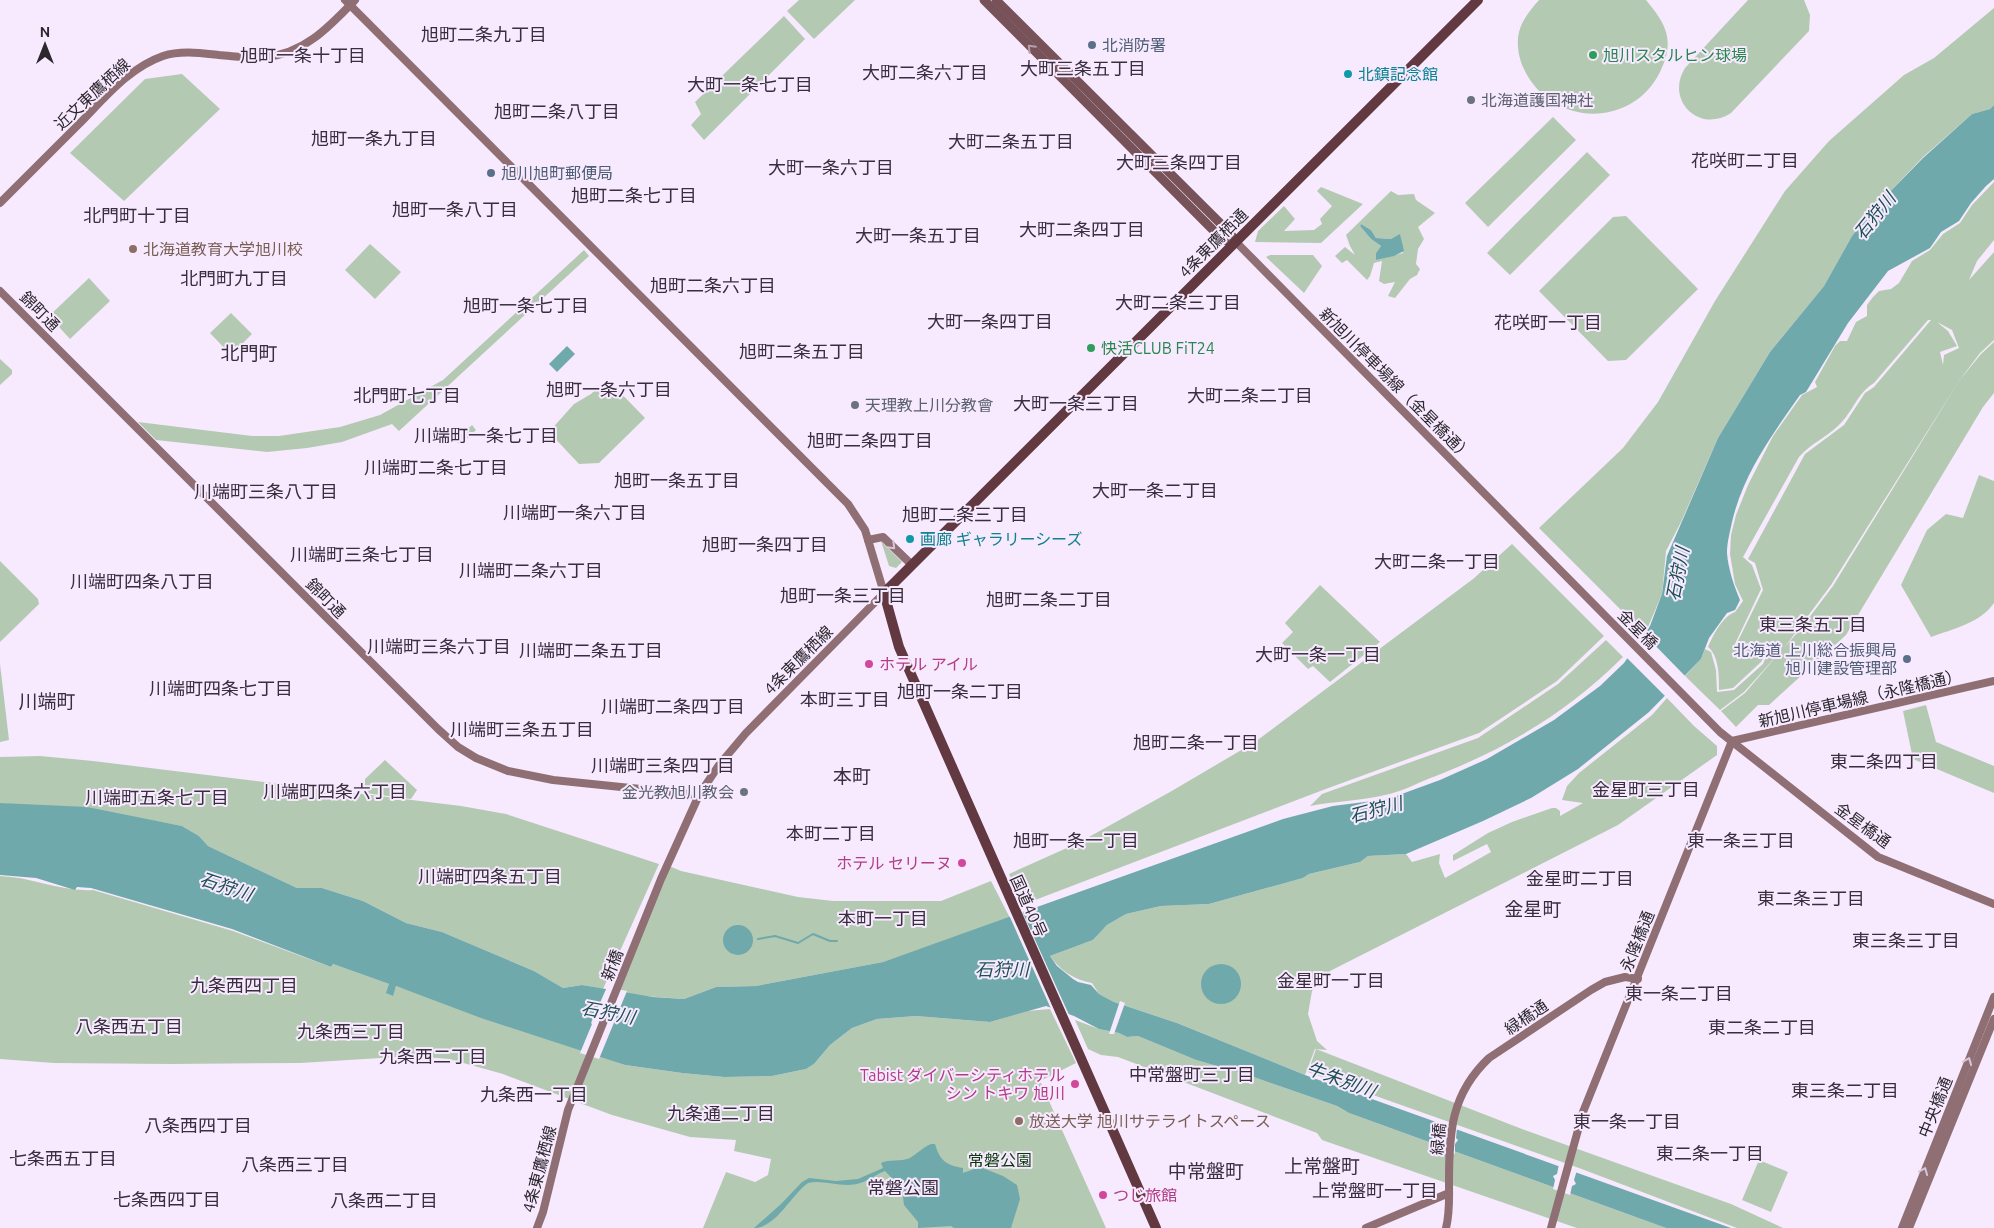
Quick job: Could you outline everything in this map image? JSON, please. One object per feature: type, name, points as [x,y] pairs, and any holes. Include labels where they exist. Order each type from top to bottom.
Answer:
[{"type":"highway","name":"4条東鷹栖通","points":[[884,592],[1478,0]]},
{"type":"highway","name":"国道40号","points":[[884,592],[899,647],[1156,1228]]},
{"type":"main road","points":[[984,0],[1223,240],[1236,242]]},
{"type":"main road","points":[[996,0],[1230,233],[1236,242]]},
{"type":"street","name":"近文東鷹栖線","points":[[0,203],[132,72],[147,63],[164,56],[193,52],[255,57],[275,56],[312,42],[350,2]]},
{"type":"street","points":[[350,2],[848,504],[858,517],[868,540],[884,592]]},
{"type":"street","name":"新旭川停車場線（金星橋通）","points":[[1236,242],[1536,546]]},
{"type":"street","name":"錦町通","points":[[0,291],[458,747],[486,764],[553,780],[699,795]]},
{"type":"street","points":[[868,540],[883,537],[912,565]]},
{"type":"street","name":"金星橋","points":[[1536,546],[1720,732],[1732,741]]},
{"type":"street","name":"4条東鷹栖線","points":[[661,879],[699,795],[719,765],[746,733],[884,592]]},
{"type":"street","name":"新旭川停車場線（永隆橋通）","points":[[1732,741],[1994,681]]},
{"type":"street","name":"金星橋通","points":[[1732,741],[1878,858],[1994,904]]},
{"type":"street","name":"永隆橋通","points":[[1551,1228],[1583,1112],[1732,741]]},
{"type":"street","name":"新橋","points":[[577,1088],[661,879]]},
{"type":"street","name":"緑橋通","points":[[1455,1111],[1468,1083],[1489,1058],[1606,982],[1625,977],[1638,979]]},
{"type":"street","name":"中央橋通","points":[[1902,1228],[1994,997]]},
{"type":"street","name":"中央橋通","points":[[1909,1228],[1994,1019]]},
{"type":"street","name":"4条東鷹栖線","points":[[537,1228],[543,1212],[561,1135],[577,1088]]},
{"type":"street","name":"緑橋","points":[[1449,1193],[1451,1128],[1455,1111]]},
{"type":"street","points":[[1366,1228],[1449,1193],[1446,1228]]},
{"type":"green space","points":[[799,0],[855,0],[814,39],[787,11]]},
{"type":"green space","name":"旭川スタルヒン球場","points":[[1539,0],[1646,0],[1664,26],[1668,42],[1665,61],[1647,91],[1631,104],[1612,111],[1592,114],[1572,110],[1553,102],[1536,88],[1521,61],[1518,37],[1522,23]]},
{"type":"green space","points":[[1748,0],[1804,0],[1810,15],[1809,31],[1731,113],[1719,118],[1708,119],[1697,116],[1682,102],[1679,91],[1680,80],[1685,68]]},
{"type":"green space","points":[[1994,8],[1994,105],[1990,109],[1972,114],[1923,157],[1880,202],[1852,236],[1824,286],[1770,352],[1718,438],[1681,522],[1666,551],[1662,594],[1645,634],[1539,528],[1623,448],[1658,402],[1715,301],[1785,191],[1829,141],[1904,75],[1934,58]]},
{"type":"green space","points":[[784,16],[805,39],[704,140],[691,125],[701,114],[695,102]]},
{"type":"green space","points":[[182,74],[220,109],[124,201],[70,153],[145,79]]},
{"type":"green space","points":[[1553,117],[1576,140],[1488,227],[1465,203]]},
{"type":"green space","points":[[1587,152],[1610,175],[1510,275],[1487,253]]},
{"type":"green space","points":[[1994,182],[1994,240],[1977,261],[1969,280],[1994,252],[1994,340],[1980,353],[1959,381],[1981,354],[1994,342],[1994,393],[1983,407],[1846,635],[1769,705],[1758,705],[1736,727],[1721,711],[1745,693],[1780,652],[1744,692],[1720,710],[1685,676],[1701,659],[1705,649],[1711,652],[1716,670],[1717,692],[1734,690],[1763,664],[1769,650],[1749,645],[1736,645],[1763,590],[1755,563],[1748,559],[1805,454],[1844,425],[1865,393],[1874,387],[1931,320],[1928,320],[1874,383],[1863,392],[1844,420],[1799,457],[1743,557],[1752,565],[1761,589],[1734,646],[1767,652],[1761,662],[1733,688],[1719,690],[1716,661],[1712,651],[1708,647],[1726,617],[1735,612],[1743,601],[1735,584],[1730,554],[1731,535],[1736,515],[1748,485],[1773,436],[1802,395],[1817,387],[1815,382],[1835,346],[1840,341],[1847,341],[1856,322],[1867,316],[1867,305],[1873,297],[1879,291],[1891,289],[1899,283],[1912,261],[1930,250],[1943,234],[1960,223],[1972,205]],"holes":[[[1937,322],[1952,330],[1959,348],[1944,355],[1943,365],[1940,352],[1957,346],[1948,331]],[[1959,381],[1833,586],[1784,648],[1831,585]]]},
{"type":"green space","points":[[1321,187],[1363,204],[1321,243],[1255,242],[1258,231],[1284,206],[1295,219],[1284,231],[1314,230],[1322,224],[1320,219],[1332,206],[1317,191]]},
{"type":"green space","points":[[1391,191],[1398,195],[1414,194],[1416,200],[1435,213],[1418,227],[1424,239],[1418,249],[1416,264],[1420,269],[1417,275],[1410,279],[1395,298],[1388,296],[1395,282],[1384,284],[1379,281],[1382,261],[1374,263],[1367,280],[1347,260],[1342,263],[1335,256],[1345,247],[1355,255],[1346,235]],"holes":[[[1361,224],[1371,230],[1376,238],[1391,239],[1400,235],[1403,253],[1376,260],[1376,253],[1381,246],[1371,239],[1360,226]]]},
{"type":"green space","points":[[1626,216],[1698,289],[1626,360],[1608,361],[1539,291],[1613,217]]},
{"type":"green space","points":[[370,244],[401,272],[375,299],[345,270]]},
{"type":"green space","points":[[584,250],[589,256],[399,431],[392,424],[342,442],[267,452],[156,440],[138,422],[252,436],[279,436],[340,427],[380,415],[443,380]]},
{"type":"green space","points":[[1270,255],[1313,255],[1322,266],[1304,293],[1266,257]]},
{"type":"green space","points":[[89,278],[110,301],[70,339],[49,316]]},
{"type":"green space","points":[[231,313],[252,334],[231,355],[210,333]]},
{"type":"green space","points":[[0,359],[12,370],[12,374],[0,385]]},
{"type":"green space","points":[[607,379],[645,418],[599,463],[579,464],[549,432],[574,404],[591,394]]},
{"type":"green space","points":[[472,425],[476,430],[460,445],[455,440]]},
{"type":"green space","points":[[1979,475],[1994,481],[1994,603],[1974,620],[1931,637],[1901,585],[1927,530],[1946,514],[1963,518]]},
{"type":"green space","points":[[881,541],[902,562],[896,568],[889,566]]},
{"type":"green space","points":[[1512,544],[1604,636],[1557,681],[1479,733],[1323,790],[1022,905],[1009,874],[1078,843],[1255,742],[1473,579]]},
{"type":"green space","points":[[0,561],[38,599],[39,604],[0,642]]},
{"type":"green space","points":[[1320,585],[1380,642],[1330,682],[1313,666],[1308,669],[1282,643],[1293,632],[1285,623]]},
{"type":"green space","points":[[1606,640],[1623,657],[1579,696],[1532,729],[1482,756],[1396,792],[1366,799],[1310,806],[1322,794],[1478,738],[1558,684]]},
{"type":"green space","points":[[0,664],[9,740],[0,742]]},
{"type":"green space","points":[[1667,698],[1694,726],[1717,746],[1717,755],[1618,825],[1330,971],[1312,991],[1308,1014],[1317,1041],[1327,1050],[1315,1049],[1305,1075],[1177,1023],[1114,1002],[1099,994],[1092,983],[1068,974],[1050,956],[1093,940],[1107,925],[1126,914],[1161,906],[1209,904],[1303,878],[1309,874],[1360,862],[1368,856],[1406,854],[1412,862],[1440,854],[1439,863],[1445,878],[1491,852],[1487,844],[1453,861],[1453,855],[1488,833],[1512,822],[1552,808],[1560,811],[1560,816],[1583,803],[1562,800],[1567,786],[1579,773],[1652,715]]},
{"type":"green space","points":[[1926,705],[1936,742],[1994,766],[1994,793],[1913,759],[1903,711]]},
{"type":"green space","points":[[40,756],[461,806],[506,814],[659,864],[603,989],[582,985],[563,988],[534,971],[442,932],[406,923],[363,901],[322,888],[297,888],[208,846],[199,836],[182,826],[139,818],[0,803],[0,757]]},
{"type":"green space","points":[[385,760],[417,790],[411,799],[365,793],[365,779]]},
{"type":"green space","points":[[667,865],[681,871],[798,897],[833,901],[941,901],[991,881],[1010,918],[883,962],[756,986],[716,987],[684,999],[616,994]]},
{"type":"green space","points":[[0,876],[69,889],[93,890],[233,931],[331,967],[333,964],[389,984],[392,996],[396,986],[625,1065],[682,1073],[724,1077],[772,1076],[806,1069],[814,1064],[830,1045],[852,1028],[877,1019],[916,1016],[990,1022],[1027,1011],[1050,1009],[1076,1063],[1040,1081],[1106,1228],[703,1228],[726,1172],[755,1182],[768,1175],[771,1159],[734,1151],[736,1140],[690,1137],[612,1115],[503,1074],[449,1059],[413,1056],[300,1063],[171,1064],[54,1063],[0,1059]]},
{"type":"green space","points":[[1075,1020],[1127,1037],[1138,1036],[1196,1060],[1245,1074],[1337,1106],[1349,1113],[1666,1228],[1577,1228],[1322,1140],[1317,1133],[1118,1057],[1101,1055],[1088,1049]]},
{"type":"green space","points":[[1316,1049],[1522,1129],[1731,1204],[1783,1228],[1737,1228],[1579,1168],[1308,1072]]},
{"type":"green space","points":[[1759,1160],[1788,1172],[1771,1212],[1742,1200]]},
{"type":"water","name":"石狩川","points":[[1994,105],[1994,179],[1971,203],[1959,221],[1941,232],[1930,248],[1888,271],[1848,323],[1806,392],[1800,395],[1769,440],[1743,488],[1729,537],[1727,553],[1729,565],[1740,600],[1735,610],[1727,613],[1709,638],[1701,659],[1649,712],[1578,769],[1531,798],[1406,854],[1368,856],[1360,862],[1309,874],[1303,878],[1209,904],[1161,906],[1126,914],[1107,925],[1093,940],[1050,956],[1057,966],[1073,979],[1091,985],[1099,994],[1114,1002],[1177,1023],[1305,1075],[1731,1228],[1666,1228],[1349,1113],[1337,1106],[1245,1074],[1196,1060],[1138,1036],[1127,1037],[1119,1033],[1099,1029],[1074,1016],[1046,1006],[990,1022],[916,1016],[877,1019],[852,1028],[830,1045],[814,1064],[806,1069],[772,1076],[724,1077],[682,1073],[625,1065],[481,1018],[396,986],[393,996],[386,993],[389,984],[333,964],[331,967],[232,929],[91,888],[77,887],[75,890],[36,878],[0,875],[0,803],[87,807],[182,826],[199,836],[208,846],[297,888],[322,888],[363,901],[406,923],[442,932],[534,971],[563,988],[582,985],[653,997],[684,999],[716,987],[756,986],[883,962],[1283,819],[1333,806],[1388,799],[1440,780],[1487,759],[1554,720],[1600,686],[1624,663],[1650,626],[1662,594],[1667,556],[1718,438],[1770,352],[1824,286],[1852,236],[1880,202],[1923,158],[1972,114],[1990,109]]},
{"type":"water","points":[[1361,224],[1371,230],[1376,238],[1391,239],[1400,234],[1404,251],[1394,256],[1376,260],[1376,253],[1381,246],[1371,239],[1360,226]]},
{"type":"water","points":[[567,346],[575,354],[557,372],[549,364]]},
{"type":"water","points":[[738,925],[749,929],[753,940],[749,951],[738,955],[727,951],[723,940],[727,929]]},
{"type":"water","points":[[1217,964],[1225,964],[1232,967],[1238,973],[1241,984],[1238,995],[1232,1001],[1225,1004],[1217,1004],[1210,1001],[1204,995],[1201,988],[1201,980],[1204,973],[1210,967]]},
{"type":"water","points":[[931,1144],[935,1144],[944,1161],[963,1168],[963,1173],[980,1167],[1003,1176],[1017,1185],[1020,1199],[1011,1228],[954,1228],[951,1226],[918,1228],[918,1222],[904,1205],[902,1189],[885,1171],[854,1185],[820,1182],[808,1183],[777,1217],[762,1227],[754,1228],[802,1182],[809,1178],[836,1181],[858,1179],[883,1168],[881,1163],[910,1158]]},
{"type":"pier","points":[[1643,633],[1687,678],[1667,698],[1626,657]]},
{"type":"pier","points":[[1022,911],[1070,1017],[1052,1011],[1009,915]]},
{"type":"pier","points":[[607,987],[627,991],[599,1059],[580,1053]]},
{"type":"pier","points":[[1120,1001],[1125,1003],[1114,1034],[1109,1034]]},
{"type":"pier","points":[[1444,1123],[1457,1128],[1456,1138],[1458,1140],[1455,1144],[1455,1154],[1442,1149],[1442,1139],[1440,1136],[1443,1133]]},
{"type":"pier","points":[[1559,1164],[1577,1170],[1574,1180],[1576,1184],[1572,1186],[1570,1195],[1553,1189],[1555,1180],[1553,1176],[1557,1174]]},
{"type":"waterway","points":[[758,939],[775,936],[798,943],[813,934],[830,941],[837,941]]},
{"type":"place","name":"北消防署","points":[[1092,45]]},
{"type":"place","name":"旭川スタルヒン球場","points":[[1593,55]]},
{"type":"place","name":"北鎮記念館","points":[[1348,74]]},
{"type":"place","name":"北海道護国神社","points":[[1471,100]]},
{"type":"place","name":"旭川旭町郵便局","points":[[491,173]]},
{"type":"place","name":"北海道教育大学旭川校","points":[[133,249]]},
{"type":"place","name":"快活CLUB FiT24","points":[[1091,348]]},
{"type":"place","name":"天理教上川分教會","points":[[855,405]]},
{"type":"place","name":"画廊 ギャラリーシーズ","points":[[910,539]]},
{"type":"place","name":"北海道 上川総合振興局 旭川建設管理部","points":[[1907,659]]},
{"type":"place","name":"ホテル アイル","points":[[869,664]]},
{"type":"place","name":"金光教旭川教会","points":[[744,792]]},
{"type":"place","name":"ホテル セリーヌ","points":[[962,863]]},
{"type":"place","name":"Tabist ダイバーシティホテル シン トキワ 旭川","points":[[1075,1084]]},
{"type":"place","name":"放送大学 旭川サテライトスペース","points":[[1019,1121]]},
{"type":"place","name":"つじ旅館","points":[[1103,1195]]},
{"type":"district","name":"旭町二条九丁目","points":[[484,35]]},
{"type":"district","name":"旭町一条十丁目","points":[[303,56]]},
{"type":"district","name":"大町三条五丁目","points":[[1083,69]]},
{"type":"district","name":"大町二条六丁目","points":[[925,73]]},
{"type":"district","name":"大町一条七丁目","points":[[750,85]]},
{"type":"district","name":"旭町二条八丁目","points":[[557,112]]},
{"type":"district","name":"旭町一条九丁目","points":[[374,139]]},
{"type":"district","name":"大町二条五丁目","points":[[1011,142]]},
{"type":"district","name":"花咲町二丁目","points":[[1745,161]]},
{"type":"district","name":"大町三条四丁目","points":[[1179,163]]},
{"type":"district","name":"大町一条六丁目","points":[[831,168]]},
{"type":"district","name":"旭町二条七丁目","points":[[634,196]]},
{"type":"district","name":"旭町一条八丁目","points":[[455,210]]},
{"type":"district","name":"北門町十丁目","points":[[137,216]]},
{"type":"district","name":"大町二条四丁目","points":[[1082,230]]},
{"type":"district","name":"大町一条五丁目","points":[[918,236]]},
{"type":"district","name":"北門町九丁目","points":[[234,279]]},
{"type":"district","name":"旭町二条六丁目","points":[[713,286]]},
{"type":"district","name":"大町二条三丁目","points":[[1178,303]]},
{"type":"district","name":"旭町一条七丁目","points":[[526,306]]},
{"type":"district","name":"大町一条四丁目","points":[[990,322]]},
{"type":"district","name":"花咲町一丁目","points":[[1548,323]]},
{"type":"district","name":"旭町二条五丁目","points":[[802,352]]},
{"type":"district","name":"北門町","points":[[249,353]]},
{"type":"district","name":"旭町一条六丁目","points":[[609,390]]},
{"type":"district","name":"北門町七丁目","points":[[407,396]]},
{"type":"district","name":"大町二条二丁目","points":[[1250,396]]},
{"type":"district","name":"大町一条三丁目","points":[[1076,404]]},
{"type":"district","name":"川端町一条七丁目","points":[[486,436]]},
{"type":"district","name":"旭町二条四丁目","points":[[870,441]]},
{"type":"district","name":"川端町二条七丁目","points":[[436,468]]},
{"type":"district","name":"旭町一条五丁目","points":[[677,481]]},
{"type":"district","name":"大町一条二丁目","points":[[1155,491]]},
{"type":"district","name":"川端町三条八丁目","points":[[266,492]]},
{"type":"district","name":"川端町一条六丁目","points":[[575,513]]},
{"type":"district","name":"旭町二条三丁目","points":[[965,515]]},
{"type":"district","name":"旭町一条四丁目","points":[[765,545]]},
{"type":"district","name":"川端町三条七丁目","points":[[362,555]]},
{"type":"district","name":"大町二条一丁目","points":[[1437,562]]},
{"type":"district","name":"川端町二条六丁目","points":[[531,571]]},
{"type":"district","name":"川端町四条八丁目","points":[[142,582]]},
{"type":"district","name":"旭町一条三丁目","points":[[843,596]]},
{"type":"district","name":"旭町二条二丁目","points":[[1049,600]]},
{"type":"district","name":"東三条五丁目","points":[[1813,625]]},
{"type":"district","name":"川端町三条六丁目","points":[[439,647]]},
{"type":"district","name":"川端町二条五丁目","points":[[591,651]]},
{"type":"district","name":"大町一条一丁目","points":[[1318,655]]},
{"type":"district","name":"川端町四条七丁目","points":[[221,689]]},
{"type":"district","name":"旭町一条二丁目","points":[[960,692]]},
{"type":"district","name":"本町三丁目","points":[[845,700]]},
{"type":"district","name":"川端町","points":[[47,701]]},
{"type":"district","name":"川端町二条四丁目","points":[[673,707]]},
{"type":"district","name":"川端町三条五丁目","points":[[522,730]]},
{"type":"district","name":"旭町二条一丁目","points":[[1196,743]]},
{"type":"district","name":"東二条四丁目","points":[[1884,762]]},
{"type":"district","name":"川端町三条四丁目","points":[[663,766]]},
{"type":"district","name":"本町","points":[[852,776]]},
{"type":"district","name":"金星町三丁目","points":[[1646,790]]},
{"type":"district","name":"川端町四条六丁目","points":[[335,792]]},
{"type":"district","name":"川端町五条七丁目","points":[[157,798]]},
{"type":"district","name":"本町二丁目","points":[[831,834]]},
{"type":"district","name":"旭町一条一丁目","points":[[1076,841]]},
{"type":"district","name":"東一条三丁目","points":[[1741,841]]},
{"type":"district","name":"川端町四条五丁目","points":[[490,877]]},
{"type":"district","name":"金星町二丁目","points":[[1580,879]]},
{"type":"district","name":"東二条三丁目","points":[[1811,899]]},
{"type":"district","name":"金星町","points":[[1533,909]]},
{"type":"district","name":"本町一丁目","points":[[883,919]]},
{"type":"district","name":"東三条三丁目","points":[[1906,941]]},
{"type":"district","name":"金星町一丁目","points":[[1331,981]]},
{"type":"district","name":"九条西四丁目","points":[[244,986]]},
{"type":"district","name":"東一条二丁目","points":[[1679,994]]},
{"type":"district","name":"八条西五丁目","points":[[129,1027]]},
{"type":"district","name":"東二条二丁目","points":[[1762,1028]]},
{"type":"district","name":"九条西三丁目","points":[[351,1032]]},
{"type":"district","name":"九条西二丁目","points":[[433,1057]]},
{"type":"district","name":"中常盤町三丁目","points":[[1192,1075]]},
{"type":"district","name":"東三条二丁目","points":[[1845,1091]]},
{"type":"district","name":"九条西一丁目","points":[[534,1095]]},
{"type":"district","name":"九条通二丁目","points":[[721,1114]]},
{"type":"district","name":"東一条一丁目","points":[[1627,1122]]},
{"type":"district","name":"八条西四丁目","points":[[198,1126]]},
{"type":"district","name":"東二条一丁目","points":[[1710,1154]]},
{"type":"district","name":"七条西五丁目","points":[[63,1159]]},
{"type":"district","name":"八条西三丁目","points":[[295,1165]]},
{"type":"district","name":"上常盤町","points":[[1322,1166]]},
{"type":"district","name":"中常盤町","points":[[1206,1171]]},
{"type":"district","name":"常磐公園","points":[[903,1188]]},
{"type":"district","name":"上常盤町一丁目","points":[[1375,1191]]},
{"type":"district","name":"七条西四丁目","points":[[167,1200]]},
{"type":"district","name":"八条西二丁目","points":[[384,1201]]},
{"type":"water label","name":"牛朱別川","points":[[1341,1080]]}]
